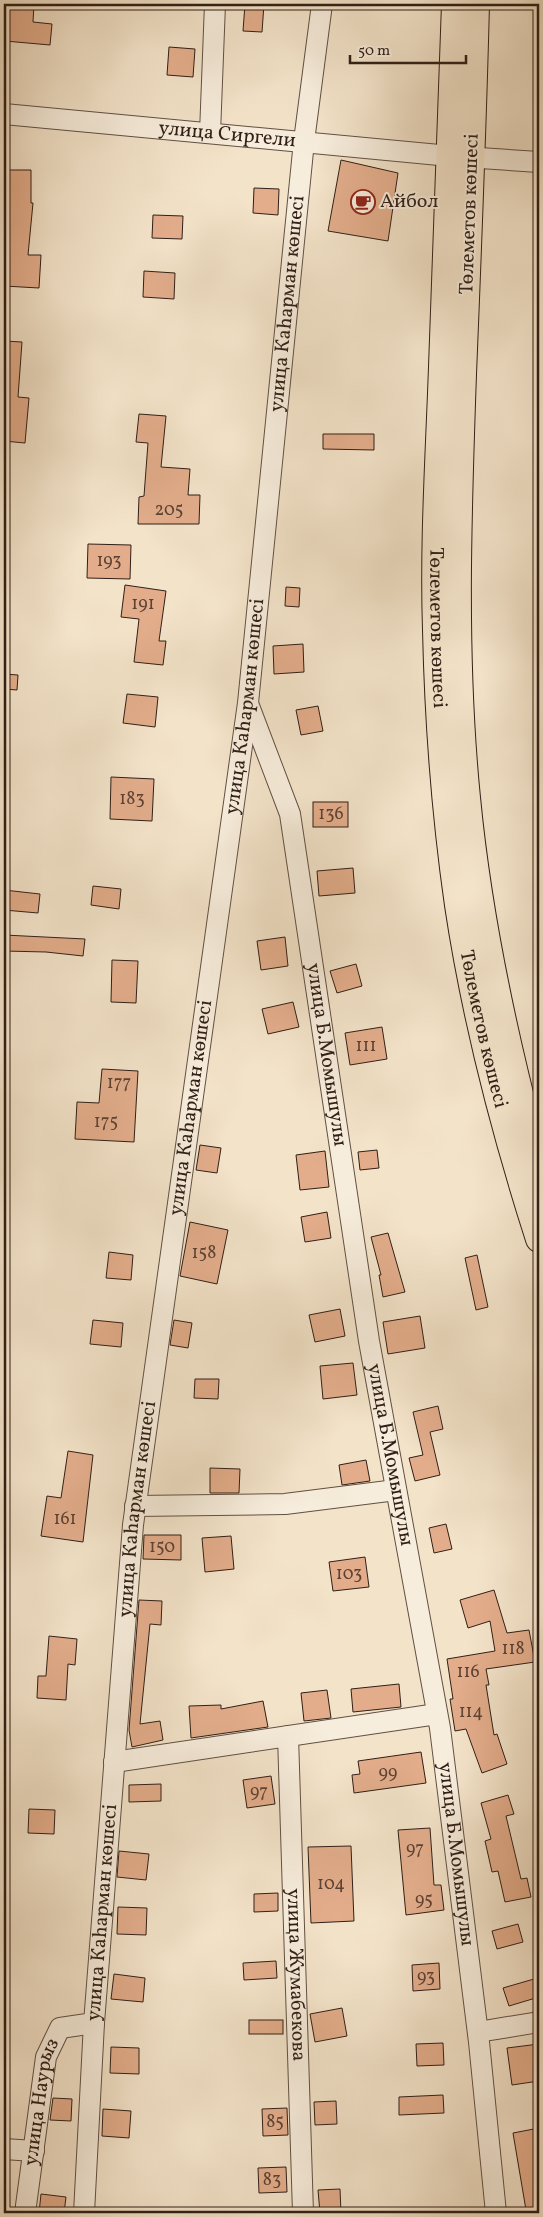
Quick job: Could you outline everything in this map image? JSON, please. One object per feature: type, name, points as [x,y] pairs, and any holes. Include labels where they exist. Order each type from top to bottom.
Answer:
[{"type":"main road","name":"Төлеметов көшесі","points":[[454,4],[461,156],[457,527],[459,687],[467,798],[480,898],[505,1029],[539,1167]]},
{"type":"main road","name":"Төлеметов көшесі","points":[[476,4],[461,156],[436,525],[435,627],[446,799],[457,902],[468,966],[506,1126],[539,1239]]},
{"type":"street","points":[[210,133],[215,4]]},
{"type":"street","name":"улица Каһарман көшесі","points":[[84,2213],[94,2023],[135,1506],[248,703],[304,141],[322,4]]},
{"type":"street","name":"улица Сиргели","points":[[4,114],[539,162]]},
{"type":"street","name":"улица Б.Момышулы","points":[[248,703],[290,814],[369,1341],[437,1714],[478,2032],[496,2213]]},
{"type":"street","points":[[135,1506],[285,1504],[396,1490]]},
{"type":"street","points":[[114,1762],[437,1714]]},
{"type":"street","name":"улица Жумабекова","points":[[288,1736],[303,2213]]},
{"type":"street","points":[[478,2032],[539,2022]]},
{"type":"street","name":"улица Наурыз","points":[[25,2213],[46,2057],[60,2028],[94,2023]]},
{"type":"street","points":[[4,2149],[34,2151]]},
{"type":"building","points":[[8,4],[34,4],[33,22],[52,24],[50,45],[5,41]]},
{"type":"building","points":[[245,4],[264,4],[262,32],[243,31]]},
{"type":"building","points":[[169,47],[195,49],[193,77],[167,75]]},
{"type":"building","name":"Айбол","points":[[341,160],[398,173],[388,241],[328,231]]},
{"type":"building","points":[[4,170],[31,170],[31,203],[33,203],[28,255],[41,255],[39,288],[4,286]]},
{"type":"building","points":[[254,188],[279,189],[278,215],[253,213]]},
{"type":"building","points":[[153,215],[183,216],[182,239],[152,238]]},
{"type":"building","points":[[144,271],[175,273],[174,299],[143,297]]},
{"type":"building","points":[[4,341],[22,342],[18,397],[29,398],[25,443],[4,441]]},
{"type":"building","points":[[139,414],[166,416],[161,467],[190,469],[188,495],[200,495],[199,524],[138,524],[139,497],[144,496],[148,443],[136,442]]},
{"type":"building","points":[[323,434],[374,434],[374,450],[323,449]]},
{"type":"building","points":[[88,544],[131,545],[130,579],[87,578]]},
{"type":"building","points":[[125,585],[166,591],[159,641],[166,641],[163,665],[134,662],[139,619],[121,617]]},
{"type":"building","points":[[286,587],[300,588],[299,607],[285,606]]},
{"type":"building","points":[[303,644],[304,672],[274,674],[273,646]]},
{"type":"building","points":[[4,674],[18,675],[17,690],[4,689]]},
{"type":"building","points":[[127,694],[158,697],[155,727],[123,723]]},
{"type":"building","points":[[318,706],[323,731],[301,735],[296,710]]},
{"type":"building","points":[[111,777],[154,779],[152,821],[110,819]]},
{"type":"building","points":[[313,802],[348,802],[348,827],[313,827]]},
{"type":"building","points":[[353,868],[355,893],[319,896],[317,871]]},
{"type":"building","points":[[93,886],[121,889],[119,909],[91,905]]},
{"type":"building","points":[[4,890],[40,894],[38,913],[4,910]]},
{"type":"building","points":[[4,935],[85,939],[83,956],[46,952],[4,951]]},
{"type":"building","points":[[285,937],[288,966],[261,970],[257,941]]},
{"type":"building","points":[[112,960],[138,961],[136,1003],[111,1002]]},
{"type":"building","points":[[356,964],[362,986],[337,993],[330,971]]},
{"type":"building","points":[[293,1002],[299,1027],[268,1034],[262,1009]]},
{"type":"building","points":[[382,1027],[387,1059],[350,1065],[345,1033]]},
{"type":"building","points":[[102,1069],[138,1071],[134,1142],[75,1139],[77,1102],[99,1103]]},
{"type":"building","points":[[200,1145],[221,1148],[217,1173],[196,1170]]},
{"type":"building","points":[[377,1150],[379,1168],[360,1170],[358,1152]]},
{"type":"building","points":[[325,1151],[329,1187],[300,1190],[296,1155]]},
{"type":"building","points":[[327,1212],[331,1238],[305,1242],[301,1217]]},
{"type":"building","points":[[190,1222],[228,1230],[217,1284],[180,1276]]},
{"type":"building","points":[[388,1233],[405,1292],[383,1297],[379,1275],[381,1275],[371,1237]]},
{"type":"building","points":[[109,1252],[133,1255],[131,1280],[106,1278]]},
{"type":"building","points":[[477,1255],[488,1307],[476,1310],[465,1258]]},
{"type":"building","points":[[340,1309],[345,1336],[315,1342],[309,1315]]},
{"type":"building","points":[[420,1316],[425,1348],[388,1354],[383,1322]]},
{"type":"building","points":[[93,1320],[123,1323],[121,1347],[90,1344]]},
{"type":"building","points":[[174,1320],[192,1323],[188,1348],[170,1345]]},
{"type":"building","points":[[353,1363],[357,1395],[323,1399],[320,1366]]},
{"type":"building","points":[[195,1379],[219,1379],[218,1399],[194,1398]]},
{"type":"building","points":[[438,1406],[443,1429],[430,1432],[440,1475],[415,1481],[409,1458],[423,1455],[413,1412]]},
{"type":"building","points":[[68,1451],[93,1455],[83,1542],[41,1536],[47,1496],[61,1498]]},
{"type":"building","points":[[366,1460],[370,1481],[342,1485],[339,1465]]},
{"type":"building","points":[[210,1468],[240,1469],[239,1493],[210,1493]]},
{"type":"building","points":[[446,1524],[452,1549],[434,1553],[429,1528]]},
{"type":"building","points":[[144,1535],[181,1535],[181,1560],[143,1559]]},
{"type":"building","points":[[231,1536],[234,1569],[205,1572],[202,1538]]},
{"type":"building","points":[[365,1557],[369,1587],[333,1591],[329,1562]]},
{"type":"building","points":[[494,1590],[507,1633],[529,1630],[535,1662],[486,1669],[489,1685],[486,1685],[494,1735],[497,1734],[507,1764],[482,1773],[466,1729],[455,1731],[450,1699],[453,1699],[447,1659],[495,1651],[490,1621],[468,1628],[460,1600]]},
{"type":"building","points":[[139,1600],[162,1601],[161,1625],[150,1624],[140,1724],[160,1721],[163,1740],[132,1747],[129,1730]]},
{"type":"building","points":[[49,1636],[77,1639],[75,1665],[68,1664],[66,1700],[37,1698],[38,1676],[46,1676]]},
{"type":"building","points":[[399,1684],[401,1707],[353,1712],[351,1689]]},
{"type":"building","points":[[327,1690],[331,1718],[304,1721],[301,1693]]},
{"type":"building","points":[[263,1701],[268,1727],[191,1738],[189,1706],[221,1705],[221,1709]]},
{"type":"building","points":[[421,1752],[426,1783],[354,1793],[352,1775],[360,1774],[358,1761]]},
{"type":"building","points":[[271,1776],[275,1804],[247,1808],[243,1780]]},
{"type":"building","points":[[161,1784],[161,1801],[129,1802],[129,1785]]},
{"type":"building","points":[[508,1795],[514,1814],[506,1816],[521,1879],[527,1878],[531,1897],[505,1902],[498,1871],[492,1872],[485,1841],[491,1839],[481,1803]]},
{"type":"building","points":[[29,1809],[55,1810],[54,1834],[28,1833]]},
{"type":"building","points":[[430,1828],[434,1885],[441,1885],[444,1910],[406,1915],[398,1830]]},
{"type":"building","points":[[351,1846],[354,1921],[311,1923],[308,1847]]},
{"type":"building","points":[[119,1851],[149,1854],[146,1880],[117,1877]]},
{"type":"building","points":[[278,1893],[278,1911],[254,1912],[254,1894]]},
{"type":"building","points":[[118,1907],[147,1908],[146,1935],[117,1934]]},
{"type":"building","points":[[518,1924],[523,1942],[497,1949],[492,1931]]},
{"type":"building","points":[[276,1961],[277,1978],[244,1980],[243,1963]]},
{"type":"building","points":[[439,1963],[440,1989],[413,1991],[412,1965]]},
{"type":"building","points":[[114,1974],[145,1978],[143,2002],[111,1999]]},
{"type":"building","points":[[534,1979],[539,1997],[509,2006],[503,1988]]},
{"type":"building","points":[[342,2008],[347,2036],[315,2042],[310,2014]]},
{"type":"building","points":[[249,2020],[283,2020],[283,2034],[249,2034]]},
{"type":"building","points":[[443,2043],[444,2065],[417,2066],[416,2044]]},
{"type":"building","points":[[539,2044],[539,2081],[512,2085],[507,2048]]},
{"type":"building","points":[[111,2047],[139,2048],[139,2074],[110,2073]]},
{"type":"building","points":[[443,2095],[444,2113],[399,2115],[399,2097]]},
{"type":"building","points":[[53,2098],[72,2099],[71,2121],[50,2120]]},
{"type":"building","points":[[336,2101],[337,2124],[315,2125],[314,2102]]},
{"type":"building","points":[[287,2108],[288,2135],[263,2136],[262,2109]]},
{"type":"building","points":[[103,2109],[131,2111],[129,2138],[102,2136]]},
{"type":"building","points":[[539,2128],[539,2209],[526,2210],[513,2133]]},
{"type":"building","points":[[286,2167],[287,2192],[259,2193],[258,2168]]},
{"type":"building","points":[[340,2189],[341,2213],[320,2213],[318,2190]]},
{"type":"building","points":[[41,2194],[66,2197],[64,2213],[39,2213]]},
{"type":"place","name":"Айбол","points":[[363,202]]}]
